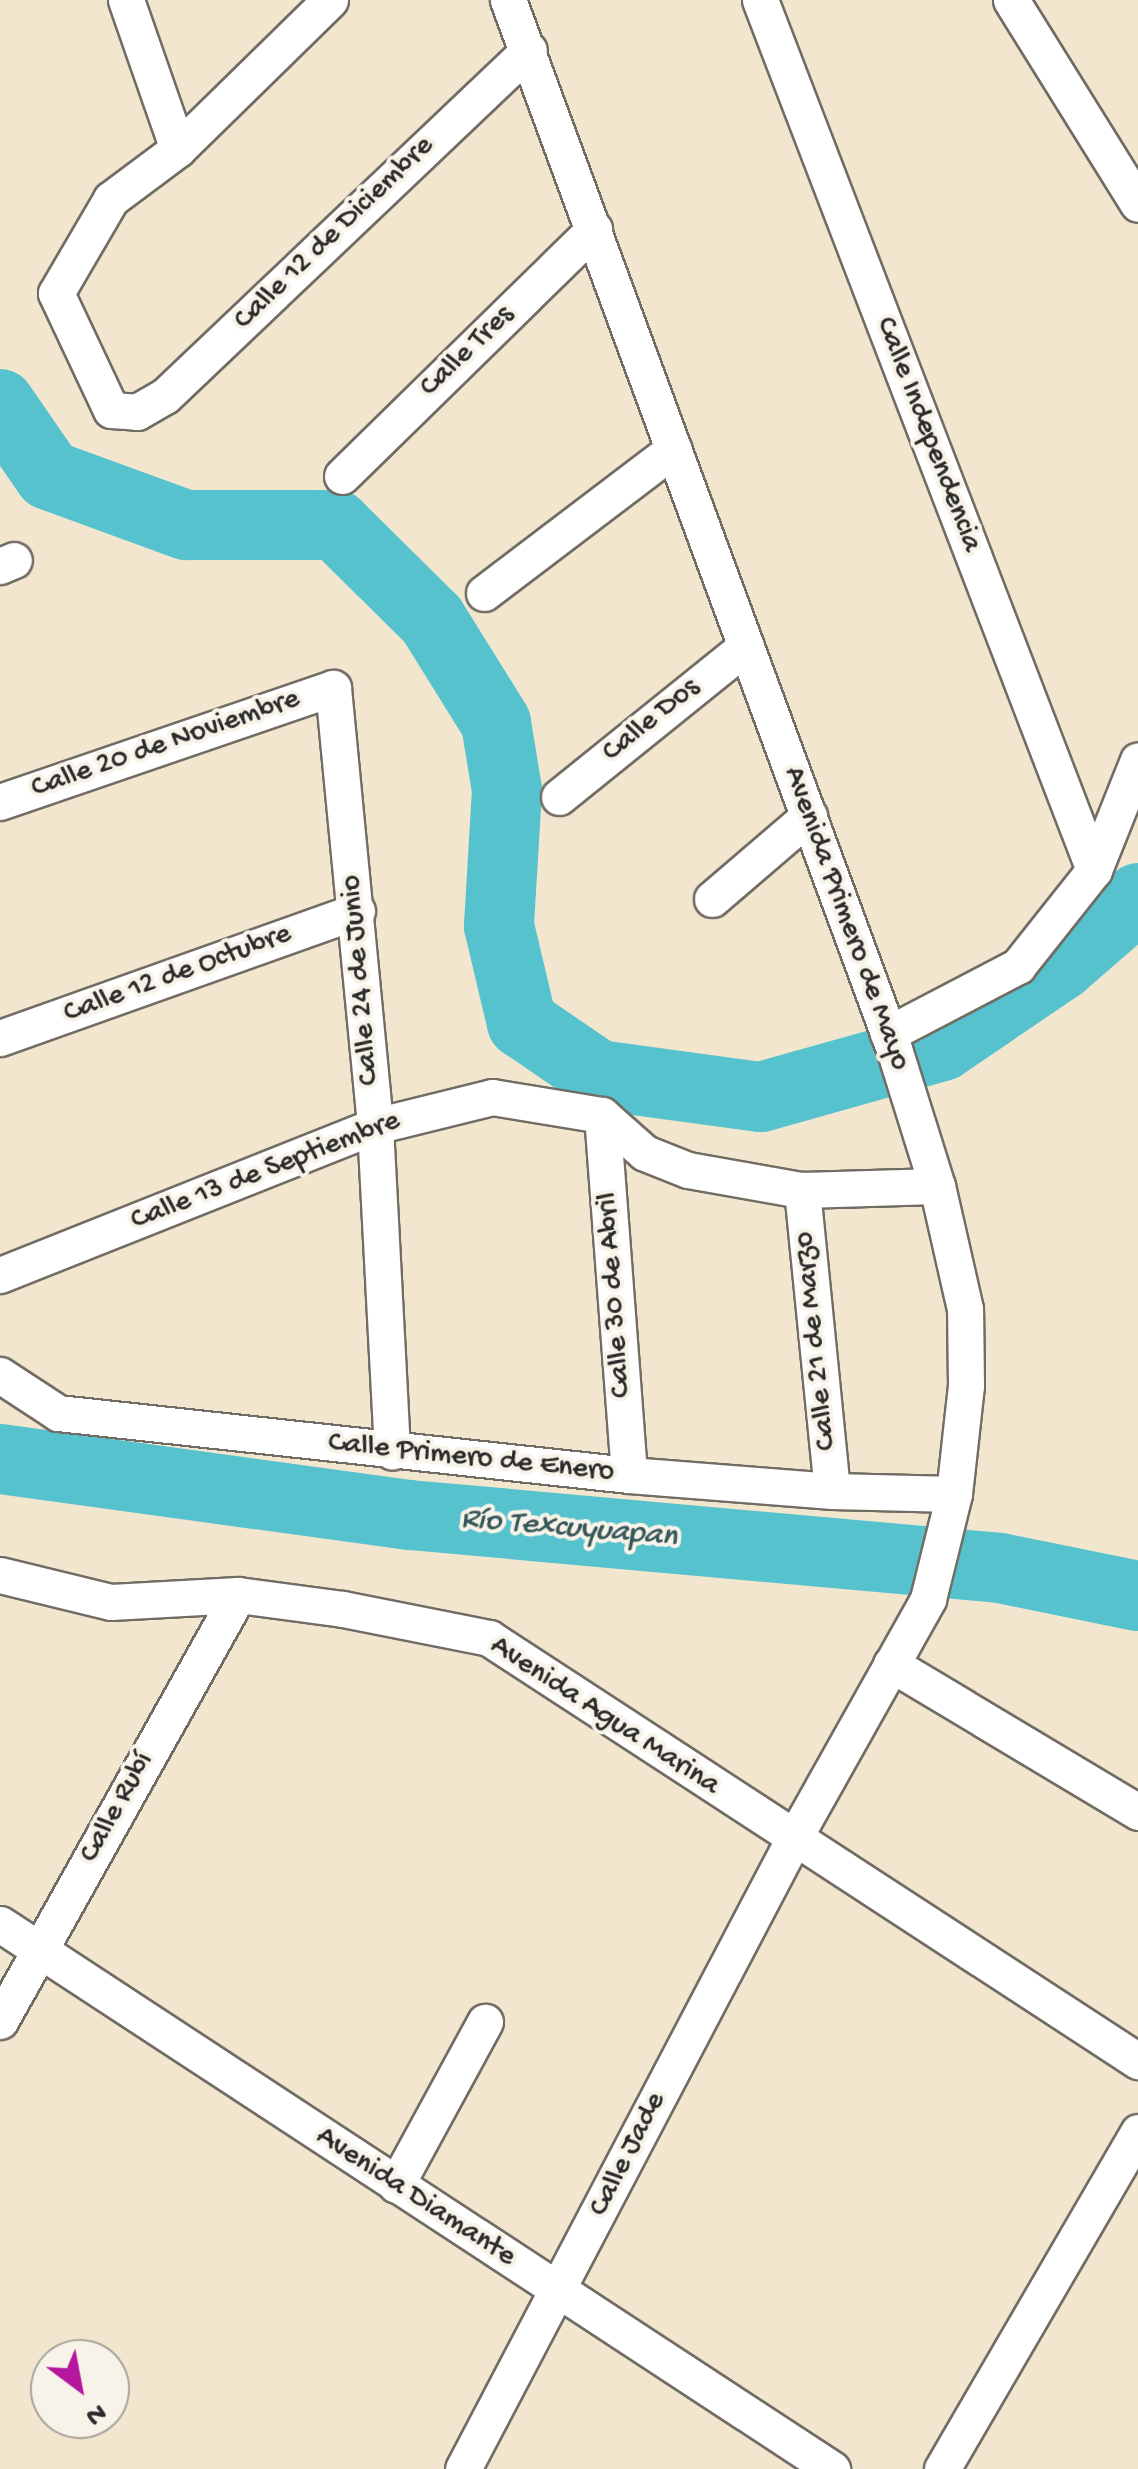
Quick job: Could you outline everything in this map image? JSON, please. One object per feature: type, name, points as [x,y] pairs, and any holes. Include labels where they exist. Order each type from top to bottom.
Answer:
[{"type":"street","points":[[126,0],[178,149],[330,0]]},
{"type":"street","name":"Avenida Primero de Mayo","points":[[508,0],[891,1042],[937,1186],[964,1309],[966,1386],[951,1510],[928,1599],[793,1840]]},
{"type":"street","name":"Calle Independencia","points":[[760,0],[1094,870]]},
{"type":"street","points":[[1011,0],[1138,204]]},
{"type":"street","name":"Calle 12 de Diciembre","points":[[178,149],[111,199],[56,293],[111,410],[136,412],[165,396],[528,50]]},
{"type":"street","name":"Calle Tres","points":[[342,476],[594,229]]},
{"type":"street","points":[[484,593],[674,449]]},
{"type":"street","name":"Calle Dos","points":[[558,796],[746,646]]},
{"type":"street","name":"Calle 20 de Noviembre","points":[[0,802],[333,688]]},
{"type":"street","name":"Calle 24 de Junio","points":[[333,688],[375,1126],[392,1452]]},
{"type":"street","points":[[891,1042],[1018,966],[1094,870],[1138,760]]},
{"type":"street","points":[[712,898],[809,816]]},
{"type":"street","name":"Calle 12 de Octubre","points":[[0,1038],[357,912]]},
{"type":"street","name":"Calle 13 de Septiembre","points":[[0,1274],[375,1126],[492,1097],[602,1115]]},
{"type":"street","points":[[602,1115],[645,1154],[688,1170],[802,1190],[937,1186]]},
{"type":"street","name":"Calle 30 de Abril","points":[[602,1115],[630,1475]]},
{"type":"street","name":"Calle 21 de Marzo","points":[[802,1190],[832,1491]]},
{"type":"street","name":"Calle Primero de Enero","points":[[0,1375],[58,1413],[392,1452],[832,1491],[951,1510]]},
{"type":"street","name":"Avenida Agua Marina","points":[[0,1576],[110,1602],[238,1595],[343,1609],[489,1638],[793,1840],[1138,2061]]},
{"type":"street","name":"Calle Rubí","points":[[0,2021],[238,1595]]},
{"type":"street","points":[[892,1664],[1138,1812]]},
{"type":"street","name":"Calle Jade","points":[[463,2469],[793,1840]]},
{"type":"street","name":"Avenida Diamante","points":[[0,1924],[832,2469]]},
{"type":"street","points":[[396,2185],[485,2022]]},
{"type":"street","points":[[942,2469],[1138,2132]]},
{"type":"waterway","name":"Río Texcuyuapan","points":[[0,404],[49,475],[186,525],[336,525],[432,620],[496,723],[507,790],[499,926],[522,1023],[598,1075],[761,1097],[942,1046],[1061,965],[1138,898]]},
{"type":"waterway","name":"Río Texcuyuapan","points":[[0,1459],[410,1515],[1000,1568],[1138,1596]]}]
